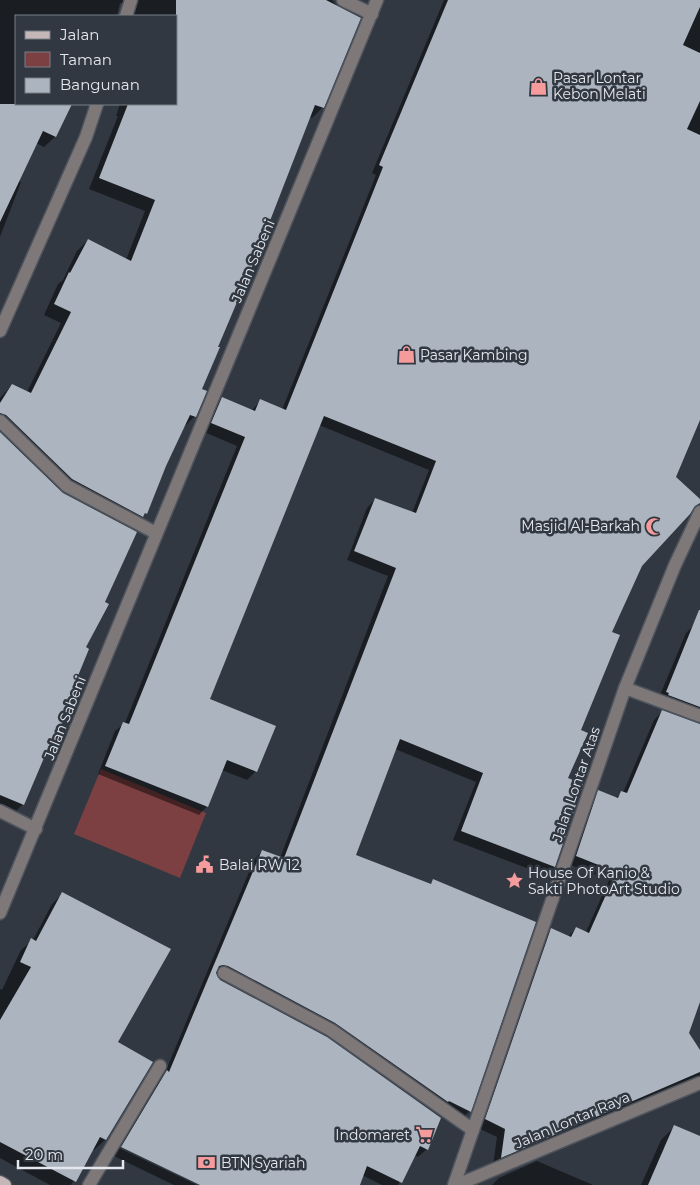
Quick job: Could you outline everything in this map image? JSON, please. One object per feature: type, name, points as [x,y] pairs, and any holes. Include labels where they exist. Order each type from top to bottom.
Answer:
[{"type":"main road","points":[[0,1182],[5,1185]]},
{"type":"street","points":[[126,15],[131,0]]},
{"type":"street","points":[[343,0],[372,14]]},
{"type":"street","name":"Jalan Sabeni","points":[[0,914],[378,0]]},
{"type":"street","points":[[0,331],[86,137],[97,105]]},
{"type":"street","points":[[0,421],[67,486],[156,533]]},
{"type":"street","name":"Jalan Lontar Atas","points":[[455,1185],[625,688],[675,565],[700,512]]},
{"type":"street","points":[[625,688],[700,716]]},
{"type":"street","points":[[0,811],[36,829]]},
{"type":"street","points":[[224,973],[331,1030],[473,1130]]},
{"type":"street","points":[[89,1185],[160,1066]]},
{"type":"street","name":"Jalan Lontar Raya","points":[[455,1185],[700,1083]]},
{"type":"green space","points":[[101,769],[206,813],[180,878],[74,834]]},
{"type":"building","points":[[176,0],[326,0],[361,18],[324,108],[315,105],[254,262],[218,347],[220,347],[202,389],[207,391],[196,417],[190,415],[166,466],[147,514],[145,513],[143,517],[72,479],[6,415],[0,413],[0,403],[12,384],[31,393],[71,312],[54,304],[69,272],[88,239],[131,261],[155,200],[99,178],[128,105],[178,105],[178,15],[176,15]]},
{"type":"building","points":[[448,0],[700,0],[700,7],[683,45],[700,53],[700,101],[687,129],[700,135],[700,420],[676,477],[700,499],[700,503],[695,506],[690,514],[642,566],[612,632],[620,635],[581,730],[588,733],[568,778],[583,784],[555,867],[461,831],[483,773],[400,739],[356,855],[431,884],[433,879],[536,922],[471,1112],[448,1102],[335,1023],[228,966],[219,966],[216,973],[220,980],[327,1037],[441,1118],[428,1150],[420,1146],[402,1183],[367,1166],[360,1185],[200,1185],[121,1147],[167,1070],[169,1072],[262,850],[284,858],[396,568],[354,551],[375,498],[416,513],[436,461],[324,416],[210,699],[276,726],[257,772],[227,760],[208,807],[105,766],[123,722],[129,724],[245,437],[211,423],[222,397],[255,411],[260,399],[286,410],[383,167],[379,165]]},
{"type":"building","points":[[0,104],[72,105],[56,137],[43,131],[0,222]]},
{"type":"building","points":[[0,432],[63,493],[137,532],[105,602],[109,604],[86,647],[89,649],[73,688],[78,690],[54,740],[52,739],[24,805],[0,795]]},
{"type":"building","points":[[699,610],[700,707],[668,695],[669,693],[666,692]]},
{"type":"building","points":[[662,710],[700,724],[700,1002],[689,1033],[700,1050],[700,1072],[501,1158],[505,1129],[485,1119],[551,928],[571,937],[576,927],[589,933],[616,872],[576,856],[598,790],[618,798],[621,791],[627,793]]},
{"type":"building","points":[[62,892],[171,949],[118,1042],[153,1062],[106,1140],[100,1137],[76,1182],[0,1142],[0,1020],[31,967],[20,962],[31,938],[36,941]]},
{"type":"building","points":[[674,1125],[700,1136],[700,1185],[648,1185]]},
{"type":"place","name":"Pasar Lontar Kebon Melati","points":[[539,86]]},
{"type":"place","name":"Pasar Kambing","points":[[406,355]]},
{"type":"place","name":"Masjid Al-Barkah","points":[[654,526]]},
{"type":"place","name":"Balai RW 12","points":[[205,865]]},
{"type":"place","name":"House Of Kanio & Sakti PhotoArt Studio","points":[[514,881]]},
{"type":"place","name":"Indomaret","points":[[424,1135]]},
{"type":"place","name":"BTN Syariah","points":[[207,1163]]}]
